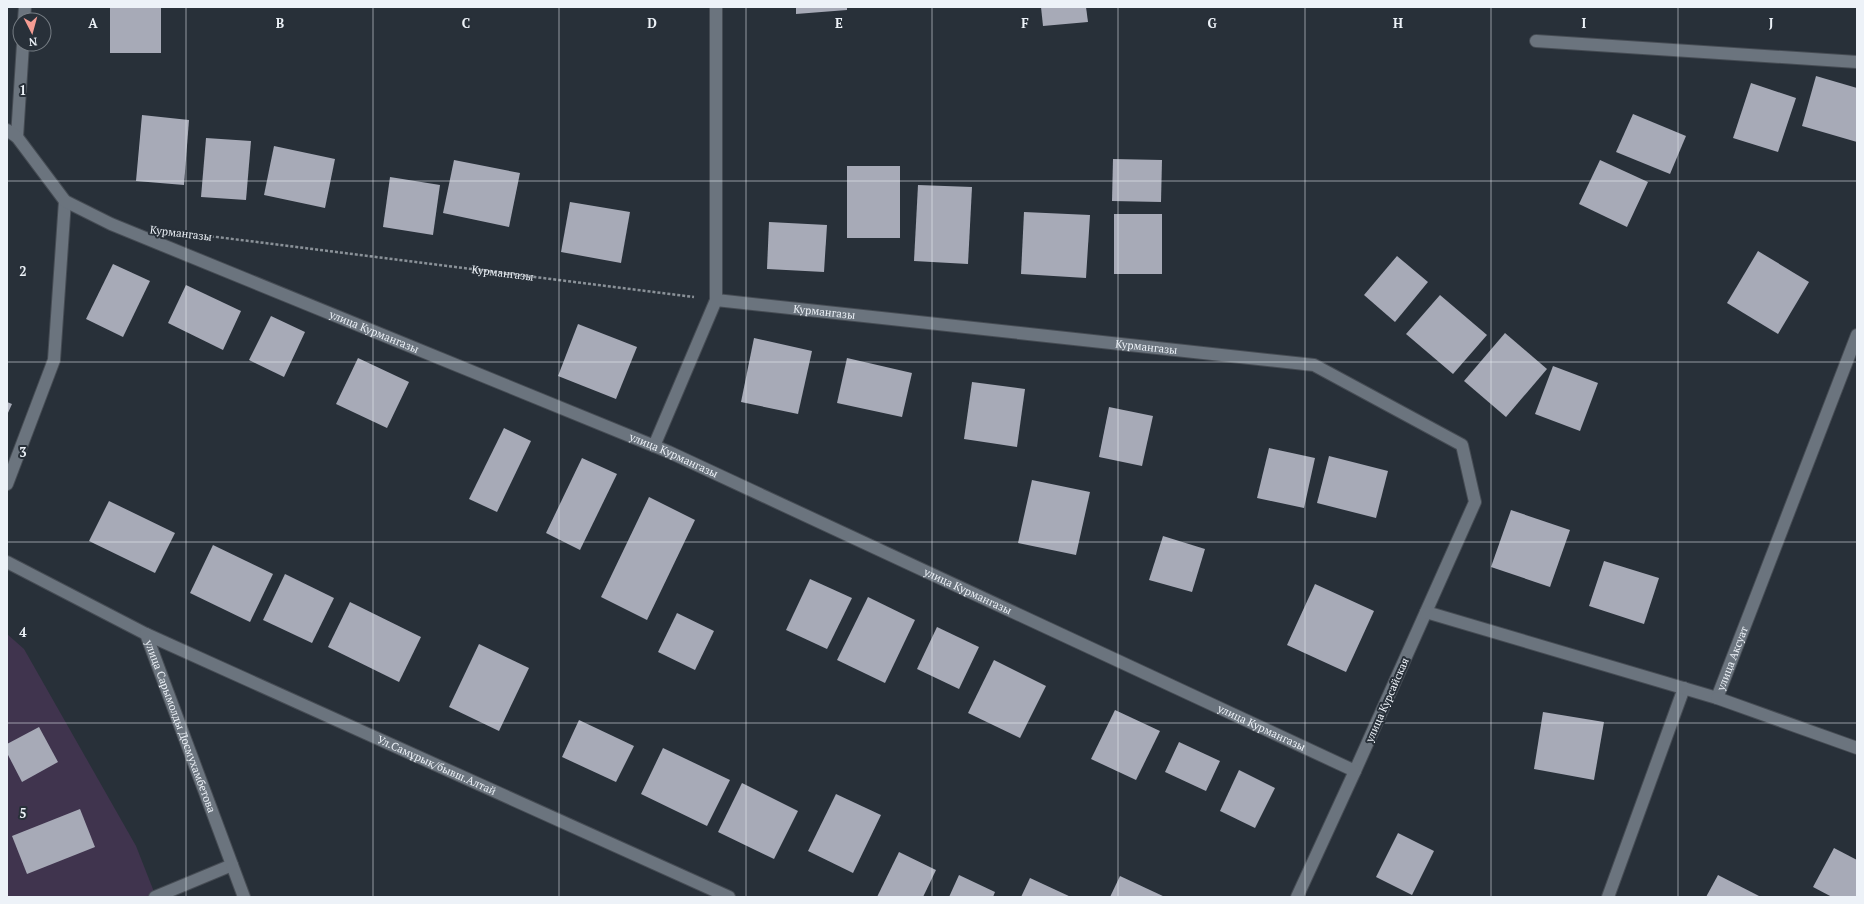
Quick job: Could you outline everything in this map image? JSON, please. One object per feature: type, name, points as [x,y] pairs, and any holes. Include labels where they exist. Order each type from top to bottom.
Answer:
[{"type":"street","points":[[654,446],[716,300],[716,7]]},
{"type":"street","points":[[1536,41],[1857,62]]},
{"type":"street","points":[[12,134],[21,52]]},
{"type":"street","name":"улица Курмангазы","points":[[12,134],[65,201],[111,224],[654,446],[1355,771]]},
{"type":"street","points":[[7,484],[54,360],[65,201]]},
{"type":"street","name":"Курмангазы","points":[[716,300],[1314,365],[1462,445],[1475,502]]},
{"type":"street","name":"улица Аксуат","points":[[1426,612],[1717,698],[1857,335]]},
{"type":"street","name":"улица Курсайская","points":[[1297,897],[1475,502]]},
{"type":"street","name":"улица Сарымолды Досмухамбетова","points":[[7,562],[146,634],[244,897]]},
{"type":"street","name":"Ул.Самұрық/бывш.Алтай","points":[[146,634],[728,897]]},
{"type":"street","points":[[1608,897],[1684,688]]},
{"type":"street","points":[[1717,698],[1857,748]]},
{"type":"street","points":[[155,897],[232,865]]},
{"type":"path","name":"Курмангазы","points":[[197,235],[716,300]]},
{"type":"shaded area","points":[[7,634],[24,649],[136,846],[156,897],[7,897]]},
{"type":"building","points":[[110,7],[161,7],[161,53],[110,53]]},
{"type":"building","points":[[796,7],[847,7],[847,10],[796,14]]},
{"type":"building","points":[[1041,7],[1086,7],[1088,22],[1043,26]]},
{"type":"building","points":[[1816,76],[1857,88],[1857,142],[1802,126]]},
{"type":"building","points":[[1751,83],[1796,98],[1778,152],[1733,138]]},
{"type":"building","points":[[1633,114],[1686,136],[1670,174],[1616,152]]},
{"type":"building","points":[[142,115],[189,120],[184,185],[136,181]]},
{"type":"building","points":[[206,138],[251,141],[246,200],[201,197]]},
{"type":"building","points":[[274,146],[335,159],[325,208],[264,195]]},
{"type":"building","points":[[1113,159],[1162,160],[1161,202],[1112,201]]},
{"type":"building","points":[[454,160],[520,173],[509,227],[443,213]]},
{"type":"building","points":[[1600,160],[1648,182],[1627,227],[1579,204]]},
{"type":"building","points":[[847,166],[900,166],[900,238],[847,238]]},
{"type":"building","points":[[390,177],[440,185],[433,235],[383,227]]},
{"type":"building","points":[[918,185],[972,187],[968,264],[914,261]]},
{"type":"building","points":[[570,202],[630,212],[621,263],[561,252]]},
{"type":"building","points":[[1024,212],[1090,215],[1086,278],[1021,274]]},
{"type":"building","points":[[1114,214],[1162,214],[1162,274],[1114,274]]},
{"type":"building","points":[[769,222],[827,225],[824,272],[767,269]]},
{"type":"building","points":[[1758,251],[1809,282],[1778,334],[1727,303]]},
{"type":"building","points":[[1397,256],[1428,282],[1395,322],[1364,295]]},
{"type":"building","points":[[113,264],[150,281],[123,337],[86,319]]},
{"type":"building","points":[[186,285],[241,311],[223,350],[168,323]]},
{"type":"building","points":[[1440,295],[1487,335],[1453,374],[1406,334]]},
{"type":"building","points":[[271,316],[305,332],[284,377],[249,360]]},
{"type":"building","points":[[578,324],[637,347],[616,399],[558,376]]},
{"type":"building","points":[[1505,333],[1547,369],[1506,417],[1464,381]]},
{"type":"building","points":[[754,338],[812,351],[798,414],[741,402]]},
{"type":"building","points":[[358,358],[409,382],[387,428],[336,404]]},
{"type":"building","points":[[847,358],[912,373],[902,417],[837,403]]},
{"type":"building","points":[[1553,366],[1598,383],[1580,431],[1535,414]]},
{"type":"building","points":[[972,382],[1025,389],[1017,447],[964,439]]},
{"type":"building","points":[[7,402],[12,404],[7,415]]},
{"type":"building","points":[[1109,407],[1153,416],[1142,466],[1099,457]]},
{"type":"building","points":[[504,428],[531,441],[497,512],[469,499]]},
{"type":"building","points":[[1269,448],[1315,458],[1304,508],[1257,498]]},
{"type":"building","points":[[1329,456],[1388,471],[1376,518],[1317,503]]},
{"type":"building","points":[[582,458],[617,474],[580,550],[546,533]]},
{"type":"building","points":[[1032,480],[1090,492],[1076,555],[1018,543]]},
{"type":"building","points":[[649,497],[695,520],[647,620],[601,597]]},
{"type":"building","points":[[109,501],[175,533],[155,573],[89,541]]},
{"type":"building","points":[[1511,510],[1570,530],[1550,587],[1491,567]]},
{"type":"building","points":[[1163,536],[1205,549],[1192,592],[1149,580]]},
{"type":"building","points":[[213,545],[273,574],[250,622],[190,593]]},
{"type":"building","points":[[1604,561],[1659,578],[1644,624],[1589,606]]},
{"type":"building","points":[[285,574],[334,598],[312,643],[263,620]]},
{"type":"building","points":[[810,579],[852,598],[827,649],[786,630]]},
{"type":"building","points":[[1315,584],[1374,611],[1346,672],[1287,645]]},
{"type":"building","points":[[868,597],[915,620],[885,683],[837,660]]},
{"type":"building","points":[[350,602],[421,637],[399,682],[328,647]]},
{"type":"building","points":[[677,613],[714,631],[695,670],[658,652]]},
{"type":"building","points":[[937,627],[979,647],[959,689],[917,669]]},
{"type":"building","points":[[479,644],[529,668],[499,731],[449,707]]},
{"type":"building","points":[[994,660],[1046,686],[1020,738],[968,713]]},
{"type":"building","points":[[1115,710],[1160,731],[1136,780],[1091,759]]},
{"type":"building","points":[[1543,712],[1604,722],[1594,780],[1534,769]]},
{"type":"building","points":[[579,720],[634,746],[616,782],[562,757]]},
{"type":"building","points":[[39,727],[58,762],[22,782],[7,753],[7,744]]},
{"type":"building","points":[[1179,742],[1220,761],[1206,791],[1165,772]]},
{"type":"building","points":[[663,748],[730,780],[707,826],[641,794]]},
{"type":"building","points":[[1239,770],[1275,788],[1255,828],[1220,811]]},
{"type":"building","points":[[742,783],[798,811],[774,859],[718,832]]},
{"type":"building","points":[[836,794],[881,815],[853,873],[808,851]]},
{"type":"building","points":[[80,809],[95,847],[27,874],[12,836]]},
{"type":"building","points":[[1398,833],[1434,851],[1412,895],[1376,877]]},
{"type":"building","points":[[1834,848],[1857,860],[1857,897],[1832,897],[1813,887]]},
{"type":"building","points":[[899,852],[936,870],[923,897],[877,897]]},
{"type":"building","points":[[959,875],[995,892],[993,897],[949,897]]},
{"type":"building","points":[[1718,875],[1761,897],[1706,897]]},
{"type":"building","points":[[1120,876],[1165,897],[1110,897]]},
{"type":"building","points":[[1030,878],[1071,897],[1021,897]]}]
